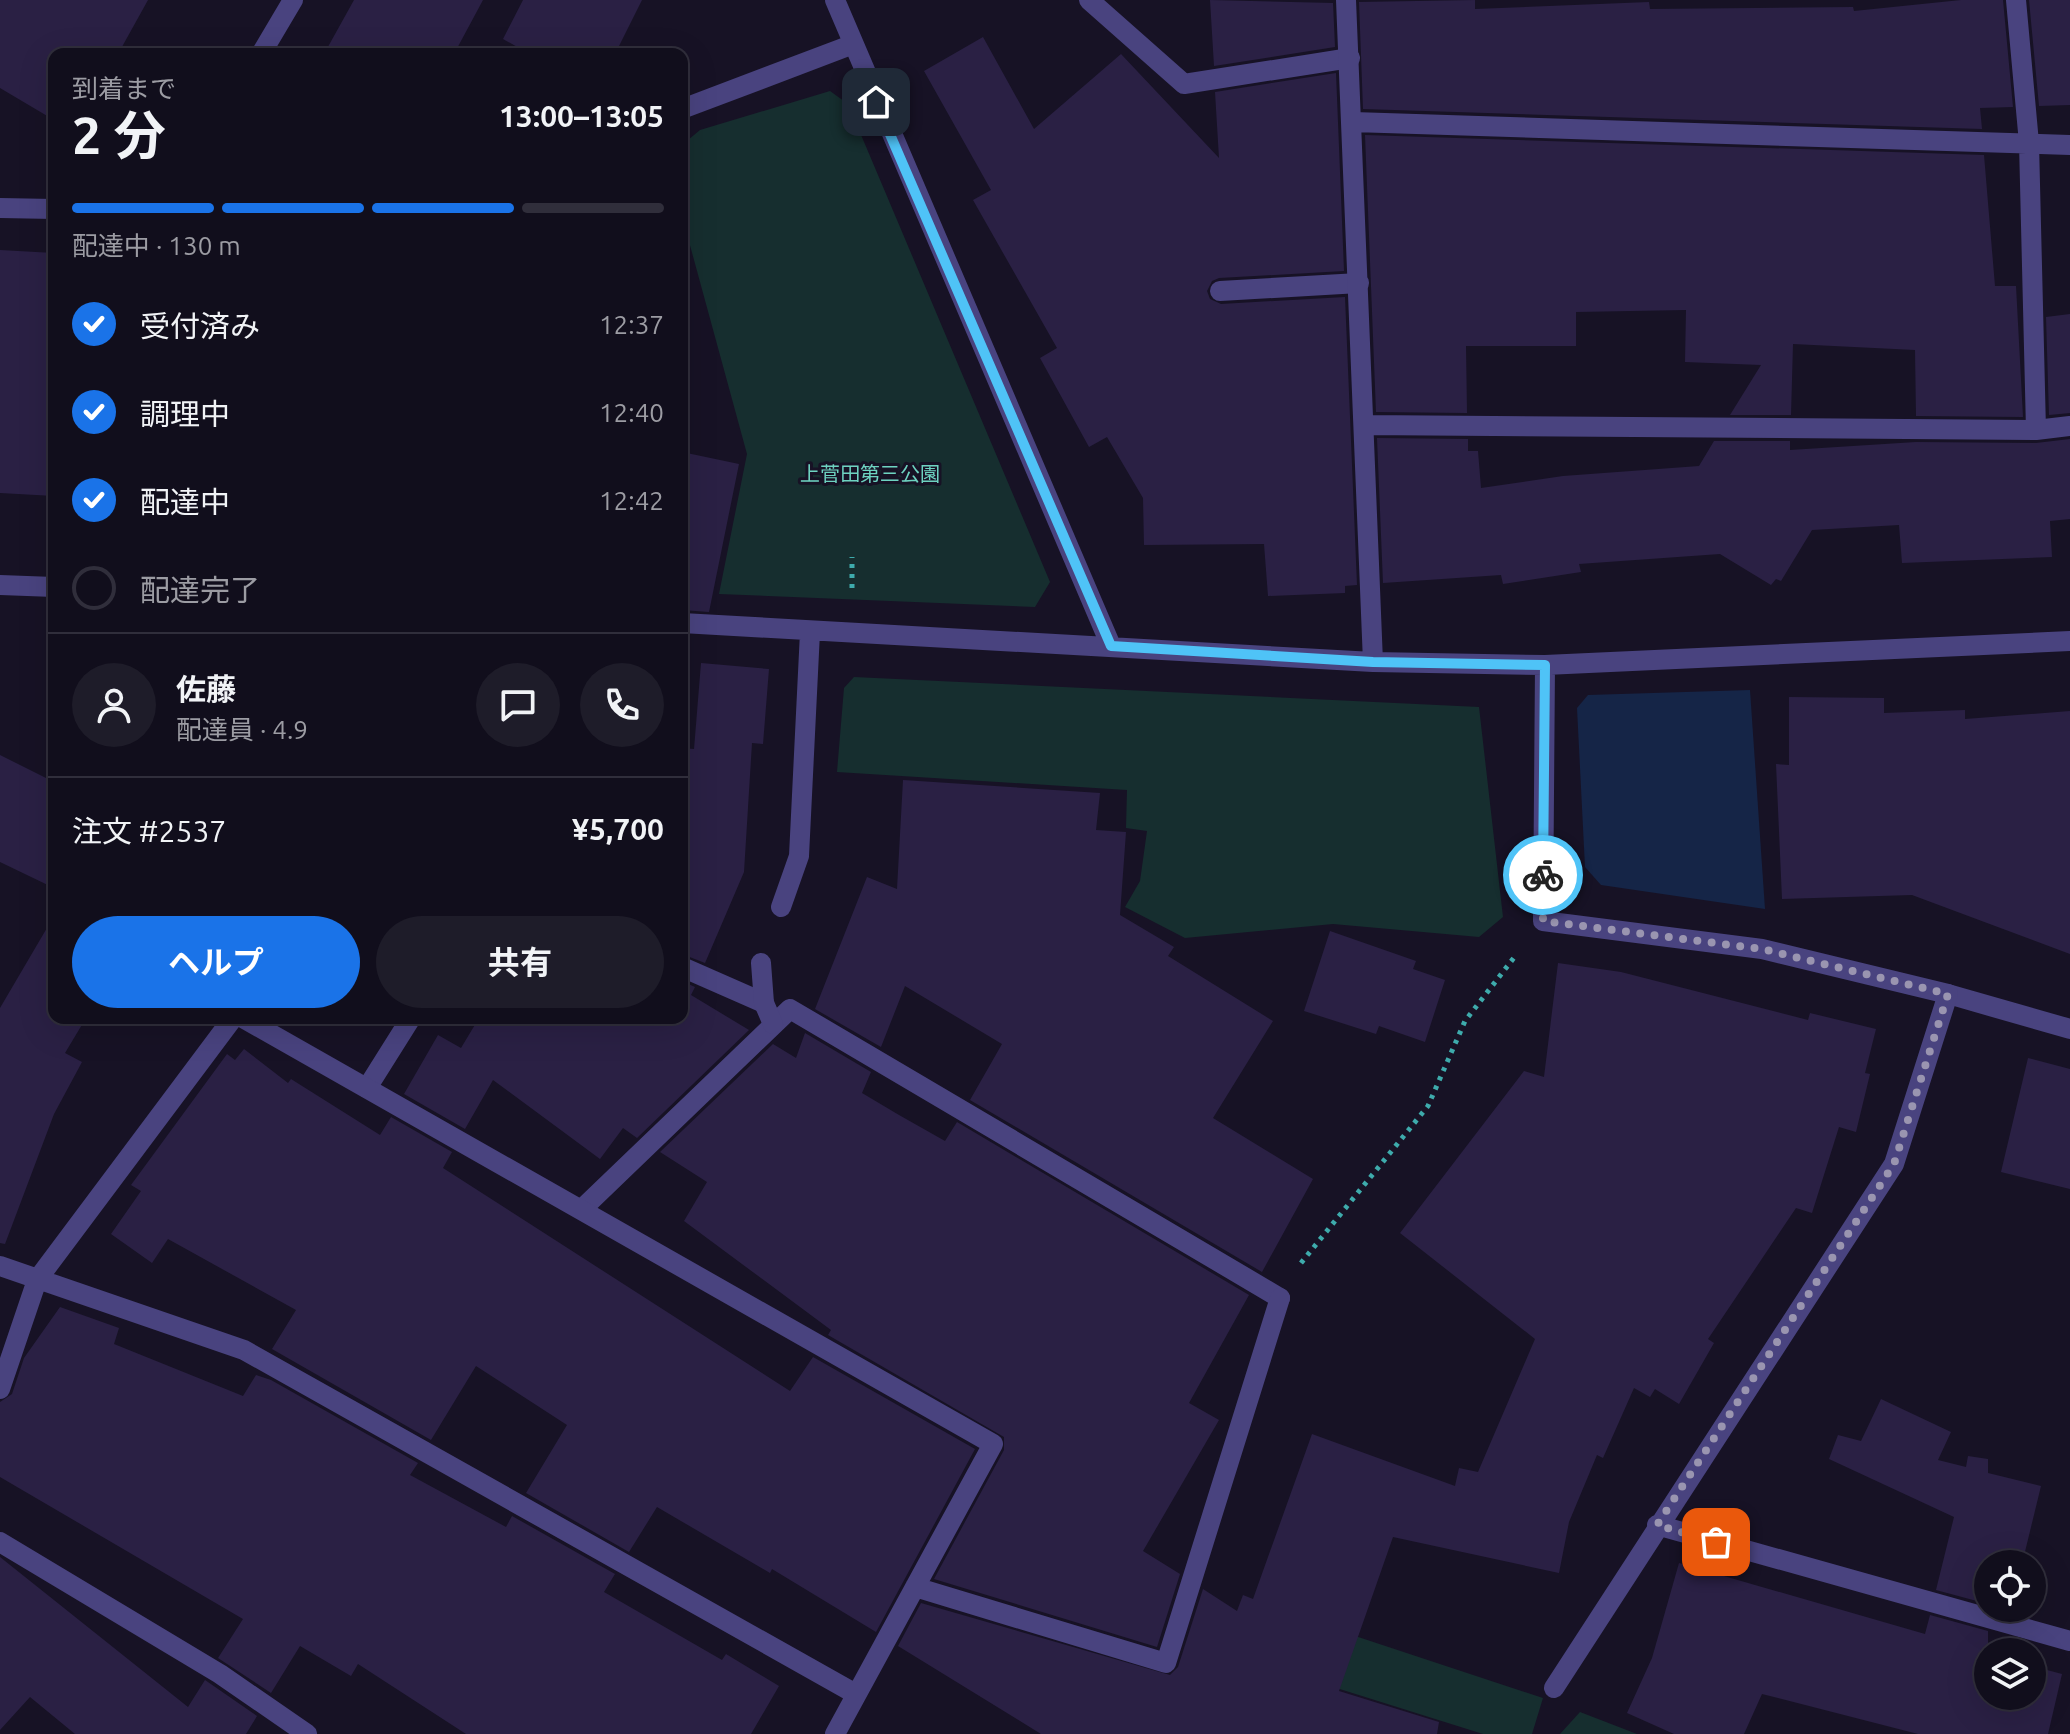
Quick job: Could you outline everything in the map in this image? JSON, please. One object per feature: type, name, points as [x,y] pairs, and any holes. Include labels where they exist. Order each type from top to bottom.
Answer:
[{"type":"street","points":[[265,48],[293,0]]},
{"type":"street","points":[[835,0],[851,45],[1111,646]]},
{"type":"street","points":[[1089,0],[1184,84],[1350,58]]},
{"type":"street","points":[[1346,0],[1373,662]]},
{"type":"street","points":[[2016,0],[2029,143],[2036,430]]},
{"type":"street","points":[[688,107],[851,45]]},
{"type":"street","points":[[1353,122],[2070,145]]},
{"type":"street","points":[[0,208],[48,209]]},
{"type":"street","points":[[1220,291],[1359,283]]},
{"type":"street","points":[[1364,425],[2036,430],[2070,426]]},
{"type":"street","points":[[0,585],[48,587]]},
{"type":"street","points":[[688,623],[1373,662],[1545,665],[2070,641]]},
{"type":"street","points":[[781,907],[799,856],[810,632]]},
{"type":"street","points":[[1545,665],[1543,921],[1762,949],[1948,994],[2070,1029]]},
{"type":"street","points":[[761,963],[764,1003],[773,1024]]},
{"type":"street","points":[[688,970],[764,1003]]},
{"type":"street","points":[[1554,1688],[1894,1164],[1948,994]]},
{"type":"street","points":[[582,1209],[790,1009],[1280,1298],[1166,1663],[915,1587]]},
{"type":"street","points":[[0,1389],[37,1280],[237,1024]]},
{"type":"street","points":[[253,1024],[993,1444],[854,1693],[835,1734]]},
{"type":"street","points":[[367,1088],[407,1024]]},
{"type":"street","points":[[0,1266],[244,1350],[854,1693]]},
{"type":"street","points":[[1657,1525],[2070,1641]]},
{"type":"street","points":[[0,1542],[220,1674],[307,1734]]},
{"type":"path","points":[[852,557],[852,593]]},
{"type":"path","points":[[1296,1269],[1428,1106],[1465,1021],[1543,921]]},
{"type":"green space","name":"上菅田第三公園","points":[[830,91],[848,104],[1050,582],[1035,607],[719,594],[747,454],[688,238],[688,140],[700,130]]},
{"type":"green space","points":[[854,677],[1479,707],[1503,917],[1479,937],[1333,924],[1185,938],[1125,907],[1140,881],[1147,831],[1126,828],[1127,790],[837,772],[844,688]]},
{"type":"green space","points":[[1331,1628],[1543,1698],[1532,1734],[1483,1734],[1311,1680]]},
{"type":"green space","points":[[1580,1712],[1637,1734],[1560,1734]]},
{"type":"water","points":[[1750,690],[1765,909],[1601,885],[1585,867],[1577,708],[1588,695]]},
{"type":"building","points":[[0,0],[148,0],[121,48],[48,48],[48,116],[0,88]]},
{"type":"building","points":[[354,0],[483,0],[457,48],[327,48]]},
{"type":"building","points":[[523,0],[642,0],[618,48],[519,48],[503,39]]},
{"type":"building","points":[[1210,0],[1333,3],[1335,47],[1214,66]]},
{"type":"building","points":[[1475,0],[1475,9],[1649,2],[1650,9],[1853,7],[1854,11],[1961,0],[2003,0],[2013,107],[1980,108],[1982,129],[1363,109],[1359,2]]},
{"type":"building","points":[[2029,0],[2070,0],[2070,105],[2039,106]]},
{"type":"building","points":[[983,37],[1034,129],[1121,54],[1219,158],[1215,92],[1336,73],[1344,271],[1219,278],[1212,281],[1207,291],[1210,299],[1221,304],[1345,297],[1357,585],[1345,586],[1345,593],[1268,596],[1264,544],[1144,545],[1143,498],[1107,437],[1089,447],[1040,358],[1057,348],[973,200],[991,190],[924,71]]},
{"type":"building","points":[[1365,135],[1984,155],[1995,286],[2016,286],[2023,417],[1916,416],[1915,350],[1793,344],[1791,415],[1730,415],[1761,365],[1685,362],[1686,310],[1576,312],[1576,346],[1466,346],[1467,413],[1376,412]]},
{"type":"building","points":[[0,250],[48,253],[48,496],[0,493]]},
{"type":"building","points":[[2070,314],[2070,413],[2049,415],[2046,317]]},
{"type":"building","points":[[1377,438],[1468,439],[1468,451],[1478,451],[1481,488],[1563,476],[1699,466],[1714,441],[1790,441],[1790,450],[1916,442],[2036,443],[2070,439],[2070,519],[2050,521],[2052,557],[1902,563],[1899,525],[1812,530],[1781,581],[1776,579],[1771,585],[1720,554],[1579,564],[1581,572],[1503,584],[1501,575],[1383,583]]},
{"type":"building","points":[[688,453],[739,464],[709,612],[688,610]]},
{"type":"building","points":[[701,663],[769,669],[763,744],[752,743],[744,872],[705,963],[688,956],[688,748],[694,749]]},
{"type":"building","points":[[1789,697],[1884,698],[1884,713],[1965,710],[1965,719],[2070,711],[2070,954],[1912,895],[1782,899],[1776,764],[1789,765]]},
{"type":"building","points":[[0,755],[48,779],[48,885],[0,862]]},
{"type":"building","points":[[903,780],[1100,793],[1096,830],[1126,832],[1120,915],[1174,947],[1168,956],[1273,1021],[1213,1118],[1313,1179],[1262,1272],[970,1100],[1002,1044],[905,986],[881,1047],[815,1009],[867,877],[897,889]]},
{"type":"building","points":[[48,926],[48,1024],[82,1024],[65,1053],[82,1062],[54,1114],[5,1244],[0,1243],[0,1008]]},
{"type":"building","points":[[1330,931],[1416,961],[1413,969],[1445,980],[1425,1042],[1379,1026],[1376,1034],[1304,1011]]},
{"type":"building","points":[[1558,963],[1621,972],[1808,1020],[1810,1013],[1876,1029],[1865,1073],[1870,1074],[1856,1132],[1839,1127],[1812,1213],[1796,1208],[1708,1339],[1714,1343],[1679,1404],[1655,1389],[1650,1397],[1634,1388],[1603,1458],[1597,1455],[1569,1522],[1559,1573],[1393,1537],[1339,1691],[1439,1722],[1437,1734],[1041,1734],[898,1646],[921,1603],[1170,1675],[1178,1667],[1203,1589],[1237,1611],[1243,1595],[1253,1599],[1312,1434],[1455,1486],[1459,1468],[1478,1472],[1535,1339],[1400,1233],[1524,1071],[1544,1077]]},
{"type":"building","points":[[688,984],[695,987],[691,995],[749,1030],[637,1138],[623,1128],[600,1159],[493,1080],[465,1129],[404,1094],[438,1035],[461,1048],[475,1024],[688,1024]]},
{"type":"building","points":[[805,1033],[871,1072],[862,1093],[899,1115],[945,1141],[957,1122],[1249,1295],[1189,1403],[1219,1420],[1143,1551],[1180,1574],[1157,1647],[934,1579],[1004,1450],[1004,1437],[828,1335],[831,1330],[684,1221],[707,1182],[660,1152],[773,1044],[796,1058]]},
{"type":"building","points":[[244,1049],[288,1083],[291,1079],[380,1135],[391,1117],[452,1152],[443,1168],[790,1391],[813,1357],[975,1449],[876,1632],[772,1569],[770,1573],[657,1507],[629,1552],[526,1493],[567,1425],[476,1366],[431,1440],[272,1349],[296,1310],[168,1239],[152,1263],[111,1234],[141,1191],[131,1185],[227,1054],[235,1060]]},
{"type":"building","points":[[2028,1058],[2070,1069],[2070,1189],[2001,1172]]},
{"type":"building","points":[[60,1307],[119,1328],[114,1344],[243,1396],[256,1375],[271,1380],[418,1463],[410,1475],[506,1527],[512,1516],[615,1574],[604,1592],[722,1660],[726,1654],[779,1686],[751,1734],[466,1734],[358,1664],[351,1676],[300,1646],[271,1693],[218,1658],[243,1619],[0,1477],[0,1402],[12,1394],[24,1358]]},
{"type":"building","points":[[1881,1399],[1951,1432],[1938,1460],[1966,1467],[1968,1456],[1988,1459],[1988,1473],[2041,1486],[2025,1550],[1974,1550],[1974,1600],[1936,1590],[1954,1517],[1829,1459],[1838,1435],[1861,1441]]},
{"type":"building","points":[[0,1557],[188,1707],[205,1680],[257,1716],[246,1734],[75,1734],[30,1697],[0,1730]]},
{"type":"building","points":[[1679,1563],[1925,1634],[1930,1615],[1988,1631],[1988,1638],[1974,1638],[1974,1710],[2046,1710],[2046,1670],[2062,1674],[2048,1734],[1918,1734],[1762,1694],[1744,1734],[1674,1734],[1627,1713],[1652,1658]]},
{"type":"way so far","points":[[1543,875],[1543,921],[1762,949],[1948,994],[1894,1164],[1657,1525],[1716,1542]]},
{"type":"route","points":[[876,102],[1111,646],[1373,662],[1545,665],[1543,875]]}]
